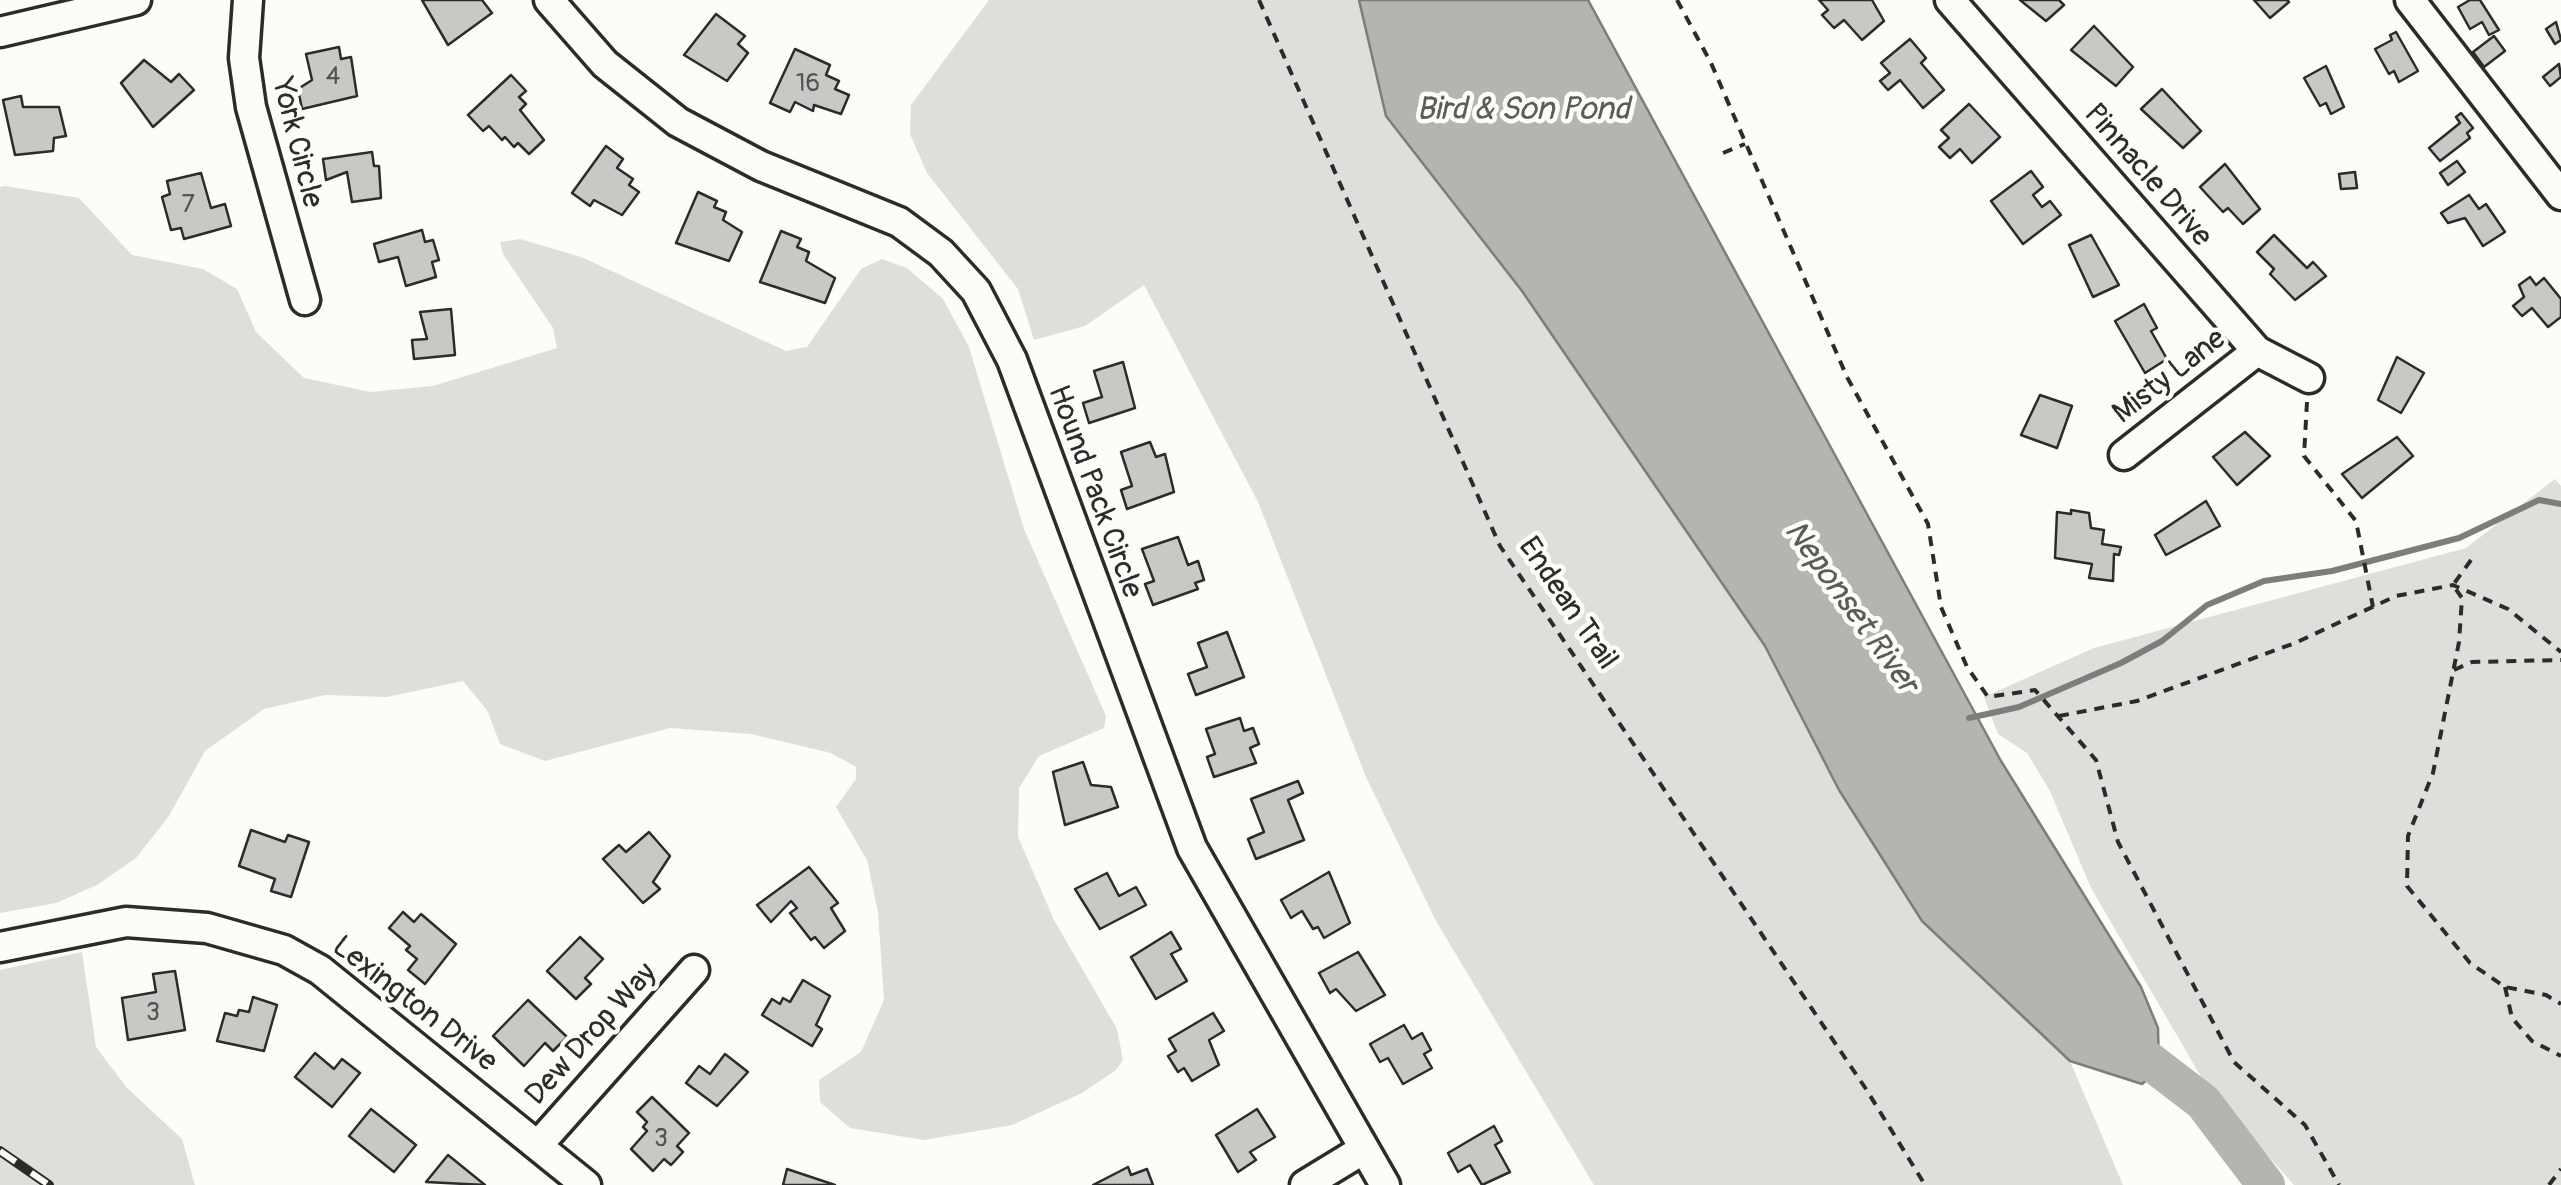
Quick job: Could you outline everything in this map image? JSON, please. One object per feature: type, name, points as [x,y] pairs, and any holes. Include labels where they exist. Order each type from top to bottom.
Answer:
[{"type":"street","points":[[0,32],[136,0]]},
{"type":"street","name":"York Circle","points":[[248,0],[244,58],[250,107],[305,300]]},
{"type":"street","name":"Hound Pack Circle","points":[[549,0],[605,64],[678,122],[761,166],[899,222],[941,253],[976,291],[1003,336],[1192,848],[1385,1185]]},
{"type":"street","name":"Pinnacle Drive","points":[[1950,0],[2257,351],[2309,378]]},
{"type":"street","points":[[2410,0],[2561,195]]},
{"type":"street","name":"Misty Lane","points":[[2124,455],[2257,351]]},
{"type":"street","name":"Lexington Drive","points":[[0,947],[92,927],[153,922],[207,928],[284,950],[320,970],[586,1185]]},
{"type":"street","name":"Dew Drop Way","points":[[539,1144],[694,970]]},
{"type":"street","points":[[1305,1185],[1364,1149]]},
{"type":"path","name":"Endean Trail","points":[[1259,0],[1500,546],[1866,1089],[1925,1185]]},
{"type":"path","points":[[1677,0],[1711,62],[1847,377],[1928,524],[1941,607],[1967,667],[1988,697],[2035,690],[2096,760],[2118,842],[2234,1062],[2306,1125],[2340,1185]]},
{"type":"path","points":[[1723,152],[1745,144]]},
{"type":"path","points":[[2309,378],[2304,456],[2356,521],[2363,573],[2373,607]]},
{"type":"path","points":[[2453,584],[2470,560]]},
{"type":"path","points":[[2058,716],[2137,701],[2295,643],[2396,596],[2453,584],[2508,609],[2561,652]]},
{"type":"path","points":[[2453,584],[2462,598],[2454,670],[2433,772],[2408,836],[2407,886],[2470,963],[2506,987],[2546,995],[2561,1004]]},
{"type":"path","points":[[2454,670],[2472,662],[2561,660]]},
{"type":"path","points":[[2506,987],[2512,1018],[2532,1041],[2561,1056]]},
{"type":"path","points":[[2548,1185],[2561,1169]]},
{"type":"shaded area","points":[[989,0],[1359,0],[1386,116],[1522,291],[1765,646],[1839,790],[1922,921],[2070,1061],[2123,1185],[1594,1185],[1436,921],[1366,777],[1258,502],[1144,285],[1085,326],[1034,340],[1018,289],[927,173],[910,134],[911,105]]},
{"type":"shaded area","points":[[0,187],[79,198],[132,255],[203,269],[237,289],[256,332],[304,378],[370,392],[433,386],[557,348],[553,328],[503,254],[500,242],[520,239],[581,257],[786,351],[807,347],[861,269],[882,259],[907,268],[943,299],[969,347],[1024,529],[1106,716],[1104,728],[1039,756],[1019,788],[1018,837],[1054,920],[1117,1029],[1123,1060],[1116,1070],[1082,1093],[1012,1125],[924,1140],[850,1128],[820,1102],[819,1080],[861,1052],[884,1000],[878,912],[867,860],[836,807],[856,779],[856,767],[831,753],[751,734],[670,728],[545,761],[500,744],[487,710],[463,681],[387,697],[325,695],[264,709],[205,751],[169,816],[136,858],[97,885],[56,903],[0,913]]},
{"type":"shaded area","points":[[2555,479],[2561,486],[2561,1185],[2294,1185],[2207,1087],[2091,888],[2050,791],[2027,753],[1998,734],[1984,697],[2094,648],[2466,548]]},
{"type":"shaded area","points":[[82,952],[96,1047],[127,1088],[182,1139],[195,1185],[0,1185],[0,970]]},
{"type":"water","name":"Bird & Son Pond","points":[[1359,0],[1588,0],[2001,761],[2141,987],[2158,1028],[2159,1069],[2142,1084],[2070,1061],[1922,921],[1839,790],[1765,646],[1522,291],[1386,116]]},
{"type":"building","points":[[422,0],[482,0],[492,13],[448,45]]},
{"type":"building","points":[[1819,0],[1872,0],[1884,21],[1862,40],[1844,20],[1834,28],[1822,15],[1828,10]]},
{"type":"building","points":[[2020,0],[2059,0],[2064,5],[2046,21]]},
{"type":"building","points":[[2254,0],[2287,0],[2289,2],[2270,18]]},
{"type":"building","points":[[2470,0],[2480,0],[2499,30],[2489,35],[2482,22],[2470,29],[2458,7]]},
{"type":"building","points":[[716,14],[745,36],[738,44],[748,53],[727,81],[684,55]]},
{"type":"building","points":[[2556,22],[2561,40],[2555,44],[2546,29]]},
{"type":"building","points":[[2094,26],[2133,67],[2116,86],[2071,50]]},
{"type":"building","points":[[2396,32],[2418,71],[2399,82],[2394,71],[2389,74],[2375,49],[2392,40],[2390,35]]},
{"type":"building","points":[[2494,36],[2505,51],[2484,67],[2473,52]]},
{"type":"building","points":[[1910,39],[1926,58],[1921,63],[1944,90],[1923,108],[1900,80],[1888,90],[1880,81],[1890,73],[1881,63]]},
{"type":"building","points":[[339,47],[341,59],[351,57],[357,96],[302,109],[298,89],[312,80],[306,54]]},
{"type":"building","points":[[795,49],[830,65],[826,75],[839,81],[835,89],[849,95],[841,114],[814,105],[813,111],[795,102],[790,112],[770,103]]},
{"type":"building","points":[[144,60],[171,82],[179,74],[194,90],[153,127],[121,83]]},
{"type":"building","points":[[2559,64],[2561,77],[2550,86],[2543,77]]},
{"type":"building","points":[[2326,66],[2344,107],[2331,114],[2326,103],[2320,106],[2304,78]]},
{"type":"building","points":[[511,75],[526,91],[519,97],[526,104],[520,110],[544,140],[529,154],[518,143],[514,147],[505,137],[502,140],[489,126],[483,131],[468,115]]},
{"type":"building","points":[[2162,89],[2201,131],[2183,148],[2141,109]]},
{"type":"building","points":[[21,96],[23,107],[59,107],[66,136],[54,138],[53,151],[15,155],[3,100]]},
{"type":"building","points":[[1969,104],[2000,137],[1972,163],[1960,149],[1950,158],[1939,147],[1949,138],[1941,130]]},
{"type":"building","points":[[2461,113],[2473,128],[2467,133],[2470,138],[2440,161],[2429,148],[2460,123],[2456,117]]},
{"type":"building","points":[[606,146],[623,159],[617,168],[633,179],[629,185],[639,192],[622,215],[594,200],[590,206],[572,193]]},
{"type":"building","points":[[372,152],[374,166],[379,166],[381,198],[352,202],[347,172],[326,180],[323,159]]},
{"type":"building","points":[[2457,161],[2465,172],[2448,185],[2440,173]]},
{"type":"building","points":[[2225,164],[2260,209],[2243,224],[2228,208],[2223,212],[2200,187]]},
{"type":"building","points":[[2031,171],[2043,187],[2033,195],[2042,207],[2050,201],[2061,215],[2023,244],[1991,201]]},
{"type":"building","points":[[2355,172],[2357,188],[2341,189],[2339,174]]},
{"type":"building","points":[[201,173],[211,208],[225,204],[231,226],[184,239],[181,228],[171,230],[162,197],[170,194],[167,181]]},
{"type":"building","points":[[698,192],[717,201],[714,207],[726,212],[723,220],[742,232],[729,261],[676,243]]},
{"type":"building","points":[[2469,195],[2479,209],[2486,204],[2505,232],[2483,246],[2465,218],[2448,223],[2441,213]]},
{"type":"building","points":[[422,230],[425,242],[433,240],[439,260],[432,262],[436,277],[406,286],[398,257],[379,262],[374,244]]},
{"type":"building","points":[[781,231],[801,239],[797,247],[809,252],[806,261],[835,278],[825,303],[760,282]]},
{"type":"building","points":[[2091,235],[2119,285],[2093,297],[2069,245]]},
{"type":"building","points":[[2274,235],[2307,268],[2313,262],[2326,276],[2295,300],[2270,274],[2274,269],[2257,252]]},
{"type":"building","points":[[2530,277],[2536,285],[2544,278],[2561,299],[2561,317],[2548,327],[2532,308],[2522,316],[2513,306],[2524,297],[2519,285]]},
{"type":"building","points":[[2144,304],[2157,328],[2151,331],[2167,359],[2145,373],[2115,321]]},
{"type":"building","points":[[451,309],[455,355],[414,359],[412,340],[427,339],[420,312]]},
{"type":"building","points":[[2397,357],[2424,373],[2401,413],[2378,400]]},
{"type":"building","points":[[1123,362],[1135,408],[1089,423],[1083,403],[1102,397],[1094,371]]},
{"type":"building","points":[[2040,395],[2072,406],[2057,448],[2021,435]]},
{"type":"building","points":[[2245,432],[2270,456],[2237,485],[2213,457]]},
{"type":"building","points":[[2397,437],[2413,456],[2362,498],[2342,474]]},
{"type":"building","points":[[1150,442],[1156,457],[1165,454],[1174,492],[1127,509],[1121,490],[1132,486],[1121,452]]},
{"type":"building","points":[[2206,501],[2220,526],[2166,555],[2155,535]]},
{"type":"building","points":[[2071,510],[2089,513],[2091,528],[2104,530],[2102,544],[2121,547],[2119,555],[2114,554],[2113,581],[2089,578],[2092,564],[2055,558],[2057,512],[2071,514]]},
{"type":"building","points":[[1178,537],[1188,565],[1198,561],[1204,580],[1195,583],[1198,589],[1153,605],[1145,584],[1154,581],[1142,549]]},
{"type":"building","points":[[1227,632],[1244,677],[1196,695],[1188,674],[1207,667],[1198,643]]},
{"type":"building","points":[[1240,718],[1244,731],[1253,728],[1259,744],[1250,748],[1256,763],[1214,777],[1207,757],[1215,754],[1206,729]]},
{"type":"building","points":[[1083,762],[1091,785],[1111,787],[1118,807],[1065,825],[1053,772]]},
{"type":"building","points":[[1298,781],[1303,793],[1288,800],[1304,840],[1256,859],[1248,839],[1264,832],[1251,799]]},
{"type":"building","points":[[251,830],[285,842],[288,835],[309,842],[291,897],[271,891],[275,879],[239,866]]},
{"type":"building","points":[[649,832],[670,856],[653,882],[660,889],[643,903],[603,859],[619,845],[626,852]]},
{"type":"building","points":[[809,867],[838,903],[831,908],[845,931],[824,948],[815,937],[811,940],[790,913],[797,908],[791,901],[771,922],[757,905]]},
{"type":"building","points":[[1329,872],[1350,923],[1324,938],[1302,911],[1291,918],[1281,900]]},
{"type":"building","points":[[1107,873],[1119,896],[1136,887],[1146,905],[1100,929],[1075,889]]},
{"type":"building","points":[[403,912],[414,922],[421,914],[456,944],[425,984],[408,970],[417,959],[406,950],[410,946],[389,928]]},
{"type":"building","points":[[1171,932],[1181,949],[1171,954],[1187,981],[1156,999],[1131,957]]},
{"type":"building","points":[[580,937],[603,959],[585,978],[591,984],[576,999],[547,971]]},
{"type":"building","points":[[1358,952],[1385,995],[1356,1011],[1336,989],[1330,993],[1319,973]]},
{"type":"building","points":[[175,971],[185,1030],[128,1040],[122,998],[156,992],[153,974]]},
{"type":"building","points":[[803,980],[830,996],[816,1025],[822,1029],[812,1046],[762,1015],[772,999],[780,1004],[783,998],[790,1002]]},
{"type":"building","points":[[253,997],[277,1005],[264,1051],[217,1041],[225,1013],[237,1016],[239,1010],[249,1012]]},
{"type":"building","points":[[528,1000],[567,1037],[553,1051],[545,1043],[524,1066],[493,1036]]},
{"type":"building","points":[[1213,1013],[1224,1031],[1209,1040],[1219,1065],[1192,1081],[1184,1068],[1178,1072],[1168,1056],[1176,1051],[1169,1039]]},
{"type":"building","points":[[1404,1025],[1412,1039],[1422,1033],[1431,1050],[1424,1054],[1432,1068],[1403,1084],[1388,1058],[1380,1062],[1370,1044]]},
{"type":"building","points":[[315,1053],[334,1069],[342,1059],[360,1073],[332,1107],[295,1077]]},
{"type":"building","points":[[725,1054],[748,1072],[717,1106],[686,1083],[699,1066],[710,1074]]},
{"type":"building","points":[[652,1097],[689,1133],[677,1146],[683,1152],[671,1165],[664,1159],[653,1171],[631,1149],[647,1131],[643,1127],[647,1122],[637,1112]]},
{"type":"building","points":[[371,1109],[416,1145],[394,1172],[349,1136]]},
{"type":"building","points":[[1257,1109],[1275,1137],[1250,1152],[1256,1160],[1238,1172],[1216,1135]]},
{"type":"building","points":[[1494,1126],[1502,1141],[1495,1145],[1510,1172],[1482,1185],[1470,1165],[1458,1172],[1448,1153]]},
{"type":"building","points":[[448,1155],[485,1185],[426,1182]]},
{"type":"building","points":[[1128,1167],[1131,1175],[1147,1169],[1153,1185],[1093,1185]]},
{"type":"building","points":[[787,1169],[835,1185],[783,1185]]},
{"type":"waterway","points":[[1969,718],[2019,707],[2121,663],[2162,641],[2207,605],[2264,581],[2332,571],[2459,538],[2539,500],[2561,504]]},
{"type":"waterway","name":"Neponset River","points":[[2122,1040],[2203,1102],[2266,1185]]},
{"type":"railway","points":[[0,1151],[49,1185]]}]
